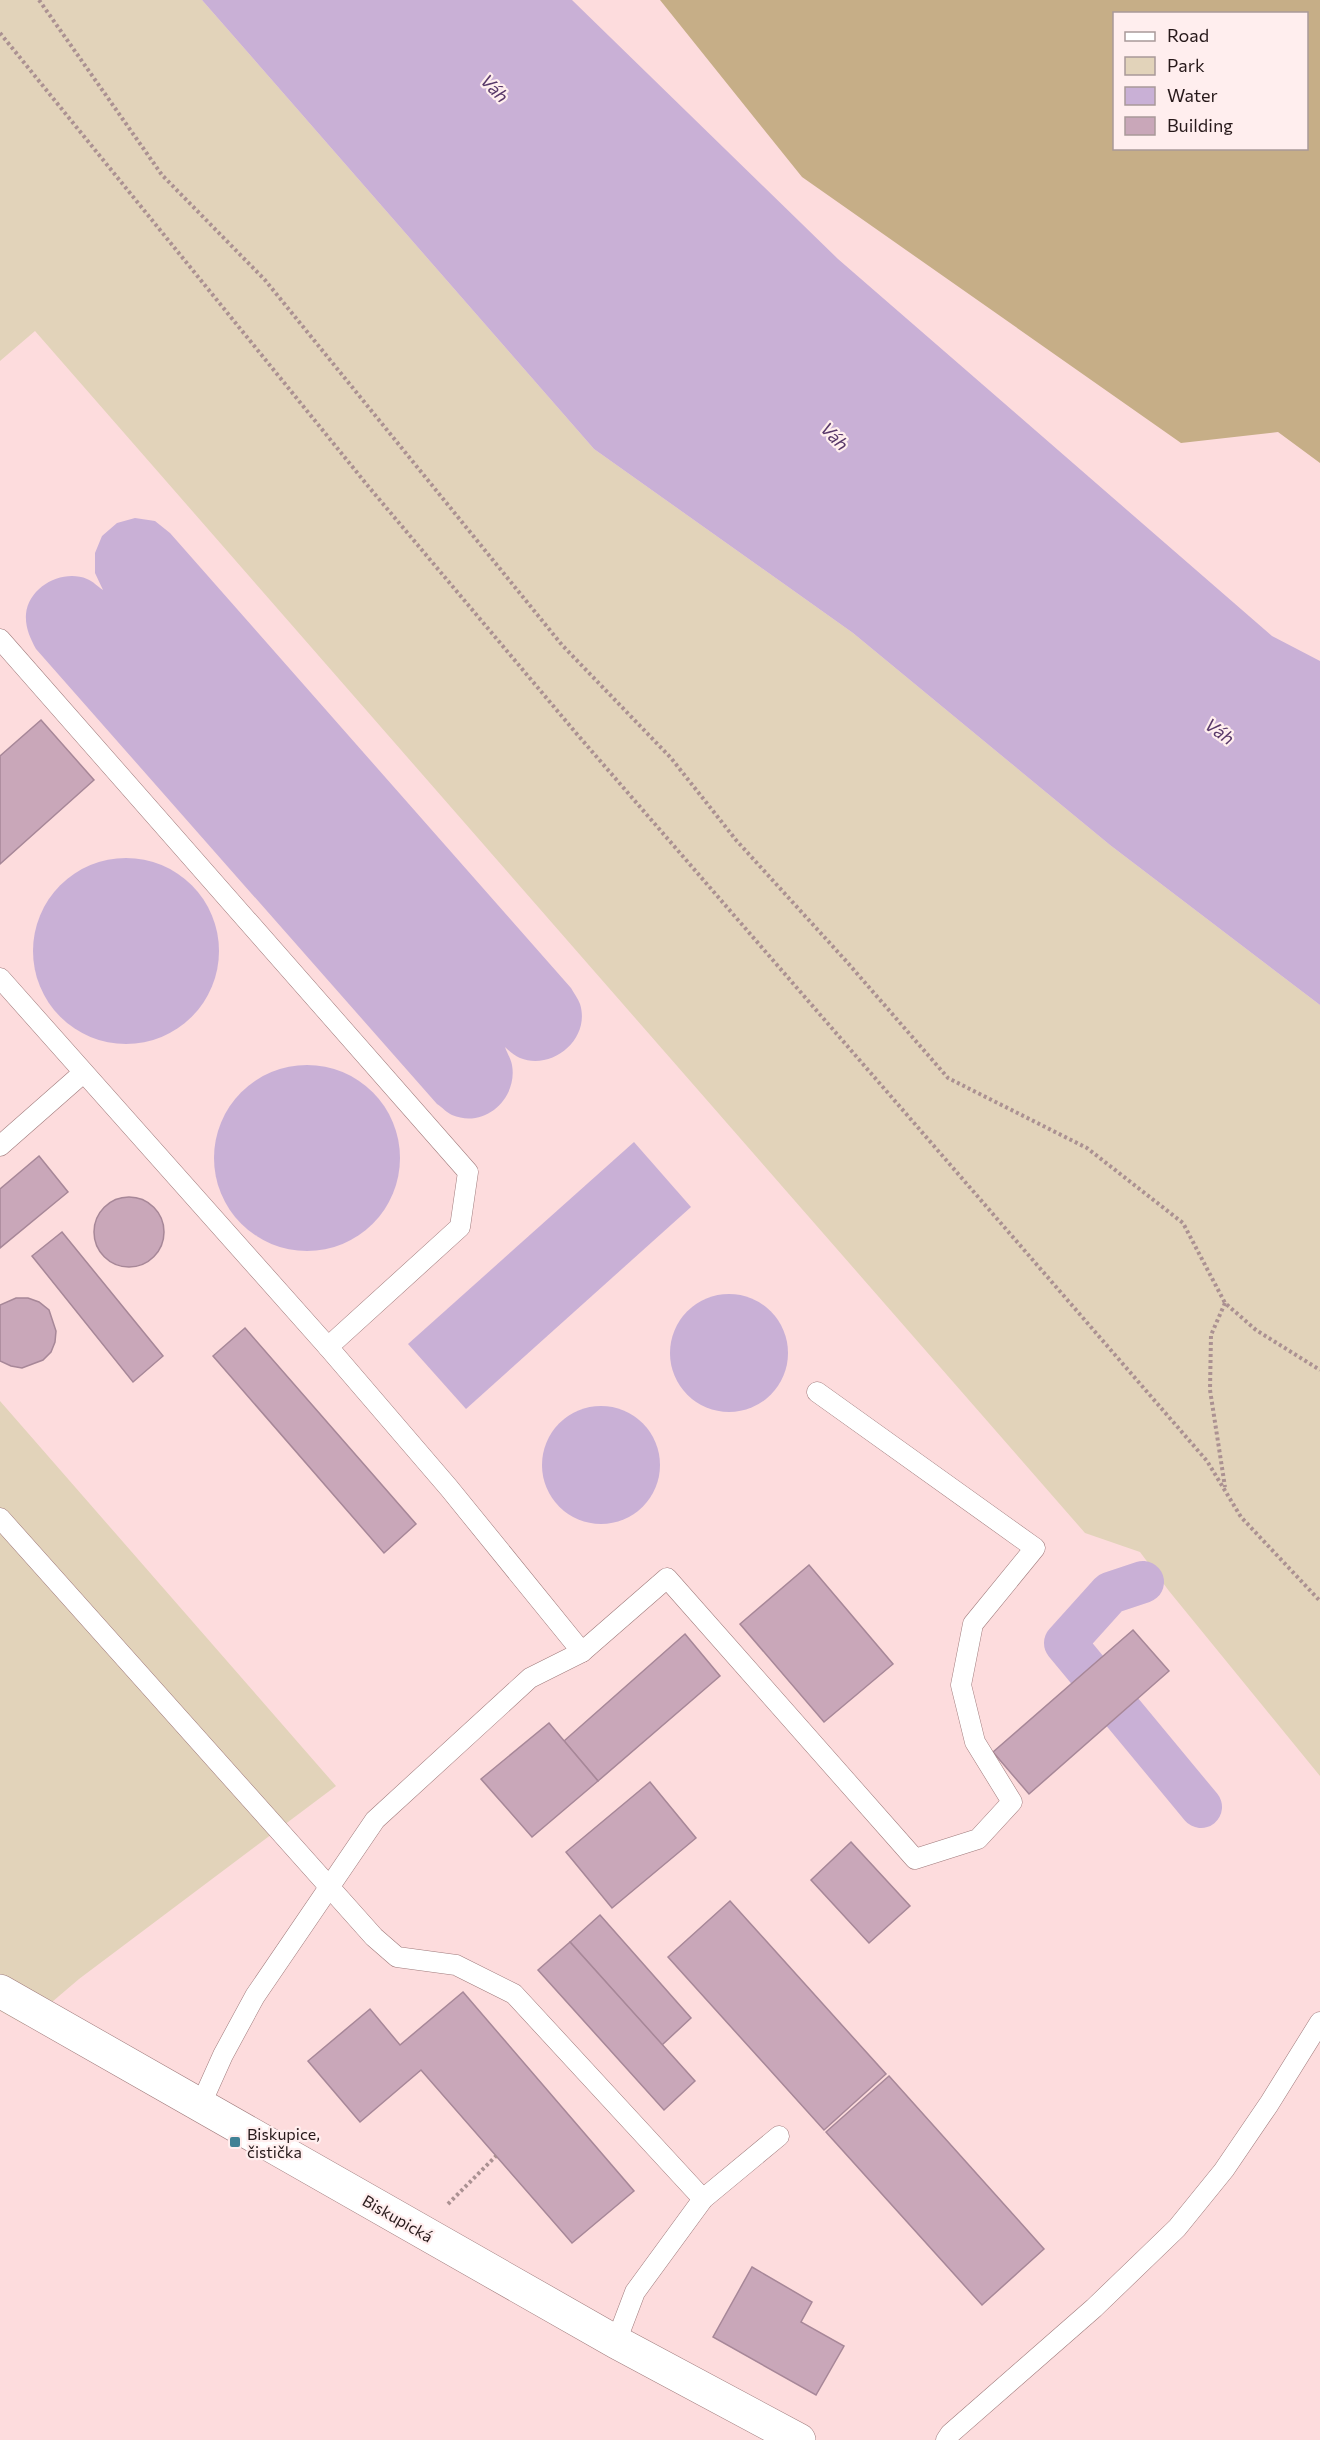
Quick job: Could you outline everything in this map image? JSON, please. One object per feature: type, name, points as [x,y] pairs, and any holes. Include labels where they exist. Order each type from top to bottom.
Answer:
[{"type":"street","name":"Biskupická","points":[[0,1991],[616,2342],[799,2440]]},
{"type":"lane","points":[[0,639],[468,1172],[460,1227],[328,1347]]},
{"type":"lane","points":[[0,978],[82,1073],[328,1347],[449,1488],[582,1652]]},
{"type":"lane","points":[[0,1146],[82,1073]]},
{"type":"lane","points":[[201,2104],[223,2055],[255,1995],[375,1820],[530,1678],[582,1652],[667,1578],[915,1859],[978,1839],[1012,1802],[975,1742],[961,1685],[973,1624],[1035,1548],[817,1392]]},
{"type":"lane","points":[[0,1518],[374,1937],[397,1957],[456,1965],[514,1994],[703,2199]]},
{"type":"lane","points":[[946,2440],[1094,2308],[1177,2229],[1269,2104],[1320,2022]]},
{"type":"lane","points":[[616,2342],[635,2292],[703,2199],[779,2136]]},
{"type":"path","points":[[39,0],[162,175],[265,280],[562,645],[671,758],[736,840],[948,1078],[1087,1148],[1183,1222],[1225,1303],[1256,1330],[1320,1370]]},
{"type":"path","points":[[0,33],[376,495],[576,733],[1207,1461],[1240,1516],[1320,1601]]},
{"type":"path","points":[[1225,1303],[1211,1335],[1210,1390],[1226,1491]]},
{"type":"path","points":[[421,2231],[496,2156]]},
{"type":"green space","points":[[0,0],[202,0],[594,449],[853,633],[1110,845],[1320,1005],[1320,1776],[1169,1591],[1140,1552],[1085,1533],[35,331],[0,361]]},
{"type":"green space","points":[[0,1401],[336,1786],[79,1979],[25,2025],[0,2011]]},
{"type":"shaded area","points":[[660,0],[1320,0],[1320,463],[1278,432],[1181,443],[802,177]]},
{"type":"water","name":"Váh","points":[[202,0],[572,0],[838,259],[1272,636],[1320,661],[1320,1005],[1110,845],[853,633],[594,449]]},
{"type":"water","points":[[135,518],[155,521],[170,533],[576,996],[582,1017],[580,1029],[566,1049],[556,1056],[532,1061],[518,1057],[505,1047],[511,1060],[512,1077],[510,1089],[497,1108],[476,1118],[464,1118],[450,1114],[437,1104],[36,649],[28,632],[26,619],[28,604],[33,595],[49,582],[68,576],[87,579],[103,590],[95,573],[95,553],[102,536],[117,523]]},
{"type":"water","points":[[126,858],[144,860],[161,866],[177,874],[191,886],[203,900],[211,916],[217,933],[219,951],[217,969],[211,986],[203,1002],[191,1016],[177,1028],[161,1036],[144,1042],[126,1044],[108,1042],[91,1036],[75,1028],[61,1016],[49,1002],[41,986],[35,969],[33,951],[35,933],[41,916],[49,900],[61,886],[75,874],[91,866],[108,860]]},
{"type":"water","points":[[307,1065],[342,1072],[358,1081],[372,1093],[384,1107],[393,1123],[400,1158],[393,1193],[384,1209],[372,1223],[358,1235],[342,1244],[307,1251],[272,1244],[256,1235],[242,1223],[230,1209],[221,1193],[214,1158],[221,1123],[230,1107],[242,1093],[256,1081],[272,1072]]},
{"type":"water","points":[[634,1142],[691,1207],[466,1409],[408,1344]]},
{"type":"water","points":[[729,1294],[762,1304],[778,1320],[788,1353],[778,1386],[762,1402],[729,1412],[696,1402],[680,1386],[670,1353],[680,1320],[696,1304]]},
{"type":"water","points":[[601,1406],[634,1416],[650,1432],[660,1465],[650,1498],[634,1514],[601,1524],[568,1514],[552,1498],[542,1465],[552,1432],[568,1416]]},
{"type":"building","points":[[41,720],[94,780],[0,864],[0,756]]},
{"type":"building","points":[[39,1156],[68,1192],[0,1248],[0,1189]]},
{"type":"building","points":[[129,1197],[142,1200],[154,1207],[161,1219],[164,1232],[161,1245],[154,1257],[142,1264],[129,1267],[116,1264],[104,1257],[97,1245],[94,1232],[97,1219],[104,1207],[116,1200]]},
{"type":"building","points":[[62,1232],[163,1356],[133,1382],[32,1256]]},
{"type":"building","points":[[16,1298],[28,1298],[39,1302],[49,1310],[56,1331],[51,1352],[43,1360],[22,1368],[0,1361],[0,1305]]},
{"type":"building","points":[[245,1328],[416,1524],[384,1553],[213,1356]]},
{"type":"building","points":[[809,1565],[893,1664],[824,1722],[740,1624]]},
{"type":"building","points":[[1133,1630],[1169,1671],[1029,1794],[993,1752]]},
{"type":"building","points":[[685,1634],[720,1676],[598,1781],[564,1741]]},
{"type":"building","points":[[549,1723],[598,1781],[532,1837],[481,1779]]},
{"type":"building","points":[[650,1782],[696,1838],[612,1908],[566,1852]]},
{"type":"building","points":[[851,1842],[910,1906],[869,1943],[811,1880]]},
{"type":"building","points":[[730,1901],[886,2074],[824,2130],[668,1957]]},
{"type":"building","points":[[600,1915],[691,2018],[662,2045],[570,1942]]},
{"type":"building","points":[[570,1942],[695,2081],[664,2110],[538,1970]]},
{"type":"building","points":[[463,1992],[634,2191],[572,2243],[421,2070],[360,2122],[308,2061],[370,2009],[400,2045]]},
{"type":"building","points":[[889,2076],[1044,2249],[982,2305],[826,2132]]},
{"type":"building","points":[[752,2267],[812,2302],[801,2322],[844,2346],[816,2395],[713,2337]]},
{"type":"waterway","points":[[1143,1582],[1110,1593],[1065,1643],[1201,1807]]},
{"type":"place","name":"Biskupice, čistička","points":[[235,2142]]}]
